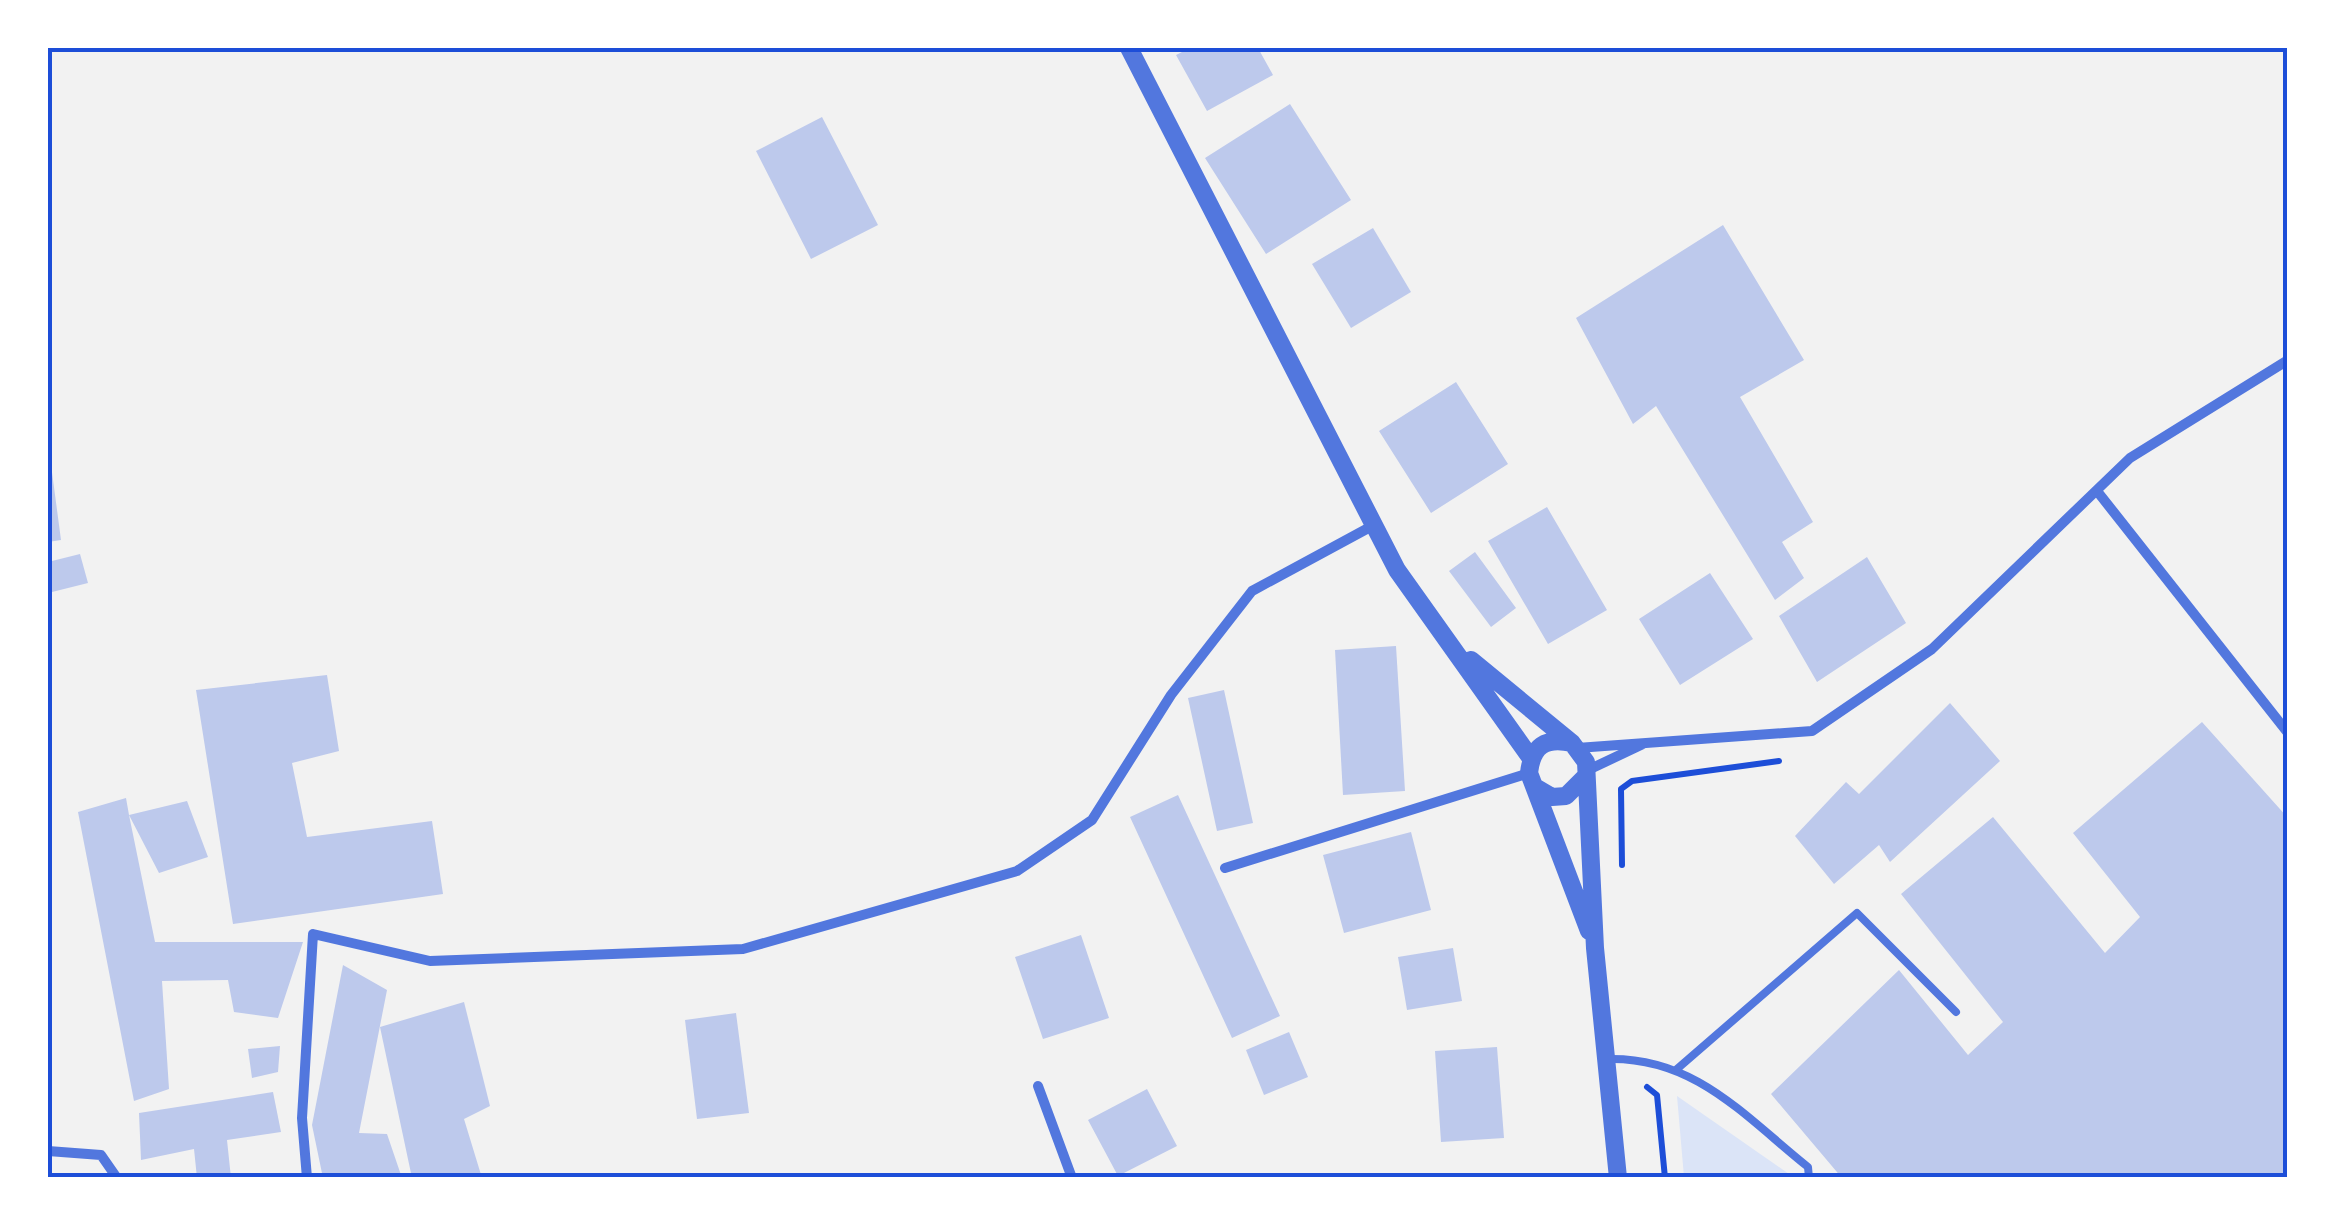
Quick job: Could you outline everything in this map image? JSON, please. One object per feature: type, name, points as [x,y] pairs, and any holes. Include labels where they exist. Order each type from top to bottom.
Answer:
[{"type":"street","points":[[1129,48],[1397,570],[1451,644],[1532,772],[1552,797],[1566,796],[1585,774],[1652,739]]},
{"type":"street","points":[[1595,948],[1532,772],[1538,745],[1553,739],[1574,745],[1812,731],[1932,649],[2130,458],[2288,360]]},
{"type":"street","points":[[2098,492],[2288,733]]},
{"type":"street","points":[[307,1178],[302,1118],[313,934],[430,961],[742,948],[1017,870],[1092,820],[1171,695],[1252,591],[1374,525]]},
{"type":"street","points":[[1451,644],[1574,745],[1586,762],[1595,948],[1618,1178]]},
{"type":"street","points":[[1225,868],[1532,772]]},
{"type":"street","points":[[1038,1086],[1072,1178]]},
{"type":"street","points":[[48,1151],[101,1155],[117,1178]]},
{"type":"lane","points":[[1678,1069],[1857,913],[1956,1012]]},
{"type":"lane","points":[[1606,1058],[1643,1058],[1695,1077],[1808,1167],[1809,1178]]},
{"type":"path","points":[[1622,880],[1621,789],[1632,782],[1794,758]]},
{"type":"shaded area","points":[[1677,1096],[1789,1174],[1789,1177],[1684,1177]]},
{"type":"building","points":[[1190,48],[1258,48],[1273,75],[1207,111],[1176,55]]},
{"type":"building","points":[[1290,104],[1351,200],[1266,254],[1205,158]]},
{"type":"building","points":[[822,117],[878,225],[811,259],[756,151]]},
{"type":"building","points":[[1723,225],[1804,360],[1740,397],[1813,522],[1782,542],[1804,578],[1775,600],[1656,406],[1633,424],[1576,318]]},
{"type":"building","points":[[1373,228],[1411,292],[1351,328],[1312,264]]},
{"type":"building","points":[[1456,382],[1508,464],[1431,513],[1379,431]]},
{"type":"building","points":[[48,442],[61,540],[48,542]]},
{"type":"building","points":[[1547,507],[1607,610],[1548,644],[1488,541]]},
{"type":"building","points":[[1475,552],[1516,608],[1491,627],[1449,571]]},
{"type":"building","points":[[80,554],[88,583],[48,593],[48,562]]},
{"type":"building","points":[[1867,557],[1906,623],[1817,682],[1779,616]]},
{"type":"building","points":[[1710,573],[1753,639],[1680,685],[1639,619]]},
{"type":"building","points":[[1396,646],[1405,791],[1343,795],[1335,650]]},
{"type":"building","points":[[327,675],[339,751],[292,763],[307,837],[432,821],[443,894],[233,924],[196,690]]},
{"type":"building","points":[[1224,690],[1253,823],[1217,831],[1188,698]]},
{"type":"building","points":[[1950,703],[2000,761],[1890,862],[1879,845],[1834,884],[1795,836],[1846,782],[1859,794]]},
{"type":"building","points":[[2202,722],[2288,818],[2288,1178],[1842,1178],[1771,1094],[1899,970],[1968,1055],[2003,1022],[1901,894],[1993,817],[2105,953],[2140,917],[2073,833]]},
{"type":"building","points":[[1178,795],[1280,1016],[1232,1038],[1130,817]]},
{"type":"building","points":[[126,798],[155,942],[303,942],[278,1018],[234,1012],[228,980],[162,981],[169,1089],[134,1101],[78,812]]},
{"type":"building","points":[[187,801],[208,857],[159,873],[129,815]]},
{"type":"building","points":[[1411,832],[1431,910],[1344,933],[1323,855]]},
{"type":"building","points":[[1081,935],[1109,1018],[1043,1039],[1015,957]]},
{"type":"building","points":[[1453,948],[1462,1001],[1407,1010],[1398,957]]},
{"type":"building","points":[[343,965],[387,990],[359,1133],[387,1134],[402,1178],[323,1178],[312,1125]]},
{"type":"building","points":[[464,1002],[490,1106],[464,1119],[482,1178],[412,1178],[380,1027]]},
{"type":"building","points":[[736,1013],[749,1113],[697,1119],[685,1020]]},
{"type":"building","points":[[1289,1032],[1308,1077],[1264,1095],[1246,1050]]},
{"type":"building","points":[[280,1046],[278,1072],[252,1078],[248,1049]]},
{"type":"building","points":[[1497,1047],[1504,1138],[1441,1142],[1435,1051]]},
{"type":"building","points":[[1147,1089],[1177,1146],[1118,1176],[1088,1120]]},
{"type":"building","points":[[273,1092],[281,1132],[227,1140],[231,1178],[197,1178],[194,1149],[141,1160],[139,1113]]}]
